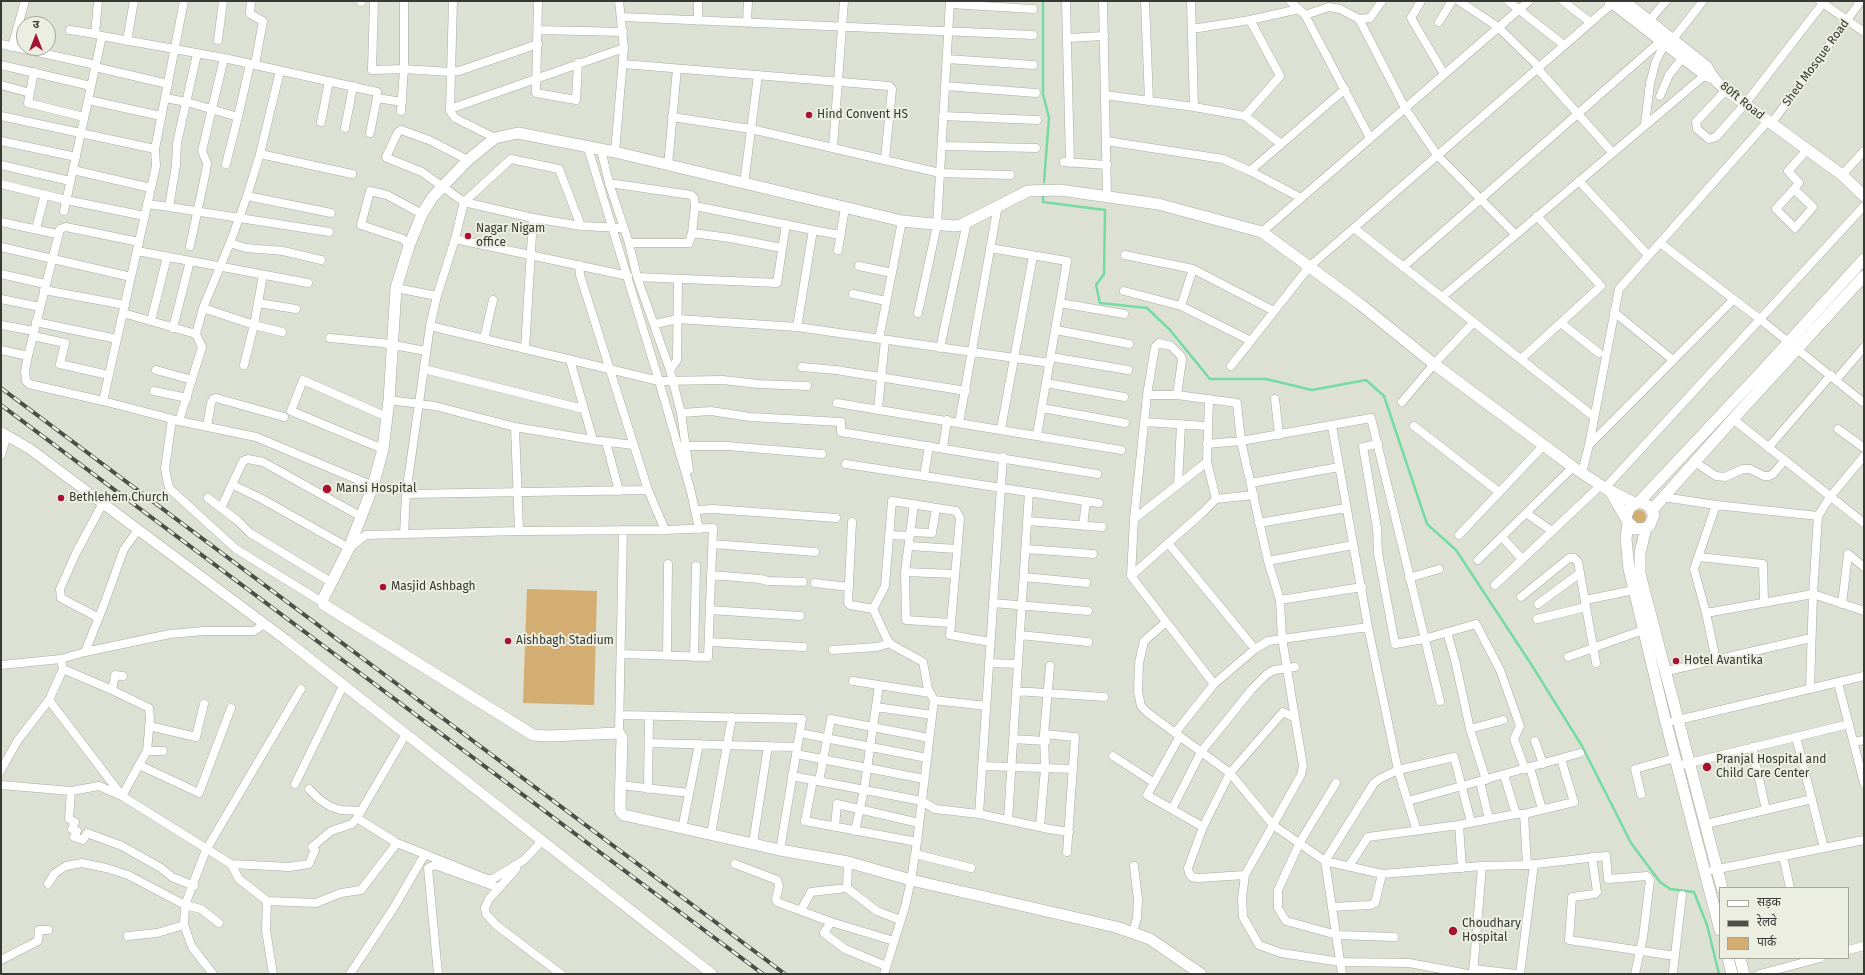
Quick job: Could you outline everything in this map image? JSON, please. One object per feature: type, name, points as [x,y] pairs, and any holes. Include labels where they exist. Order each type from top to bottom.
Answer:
[{"type":"main road","name":"80ft Road","points":[[1624,1],[1650,21],[1667,42],[1706,66],[1710,77],[1769,123],[1842,175],[1864,196]]},
{"type":"main road","points":[[1611,2],[1667,42],[1683,57],[1710,77]]},
{"type":"main road","points":[[1201,974],[1166,948],[1150,939],[1116,927],[911,880],[848,862],[780,850],[622,814],[620,808],[620,785],[622,738],[619,733],[549,736],[533,735],[324,606],[322,602],[349,548],[360,516],[373,486],[383,449],[389,400],[396,288],[409,246],[422,214],[432,198],[468,160],[495,138],[518,133],[588,148],[615,152],[902,221],[954,226],[967,222],[1028,191],[1060,190],[1158,204],[1262,232],[1360,304],[1434,364],[1578,470],[1605,488],[1636,503],[1644,503],[1652,510],[1653,520],[1646,528],[1640,553],[1640,574],[1667,671],[1722,887]]},
{"type":"main road","points":[[1719,926],[1666,723],[1629,569],[1626,545],[1627,519],[1630,507],[1636,503],[1789,342],[1864,259]]},
{"type":"main road","points":[[1652,510],[1864,276]]},
{"type":"main road","points":[[1605,488],[1635,529],[1646,528]]},
{"type":"main road","points":[[1728,959],[1732,974]]},
{"type":"main road","points":[[1740,959],[1744,974]]},
{"type":"street","points":[[12,47],[24,1]]},
{"type":"street","points":[[64,211],[95,66],[98,35],[98,1]]},
{"type":"street","points":[[127,41],[134,1]]},
{"type":"street","points":[[103,401],[156,166],[155,149],[184,1]]},
{"type":"street","points":[[218,40],[223,1]]},
{"type":"street","points":[[226,164],[253,65],[263,21],[250,14],[251,1]]},
{"type":"street","points":[[374,1],[372,70],[404,69],[450,72],[459,71],[538,44]]},
{"type":"street","points":[[401,111],[404,69],[404,1]]},
{"type":"street","points":[[453,1],[450,109],[455,118],[495,138]]},
{"type":"street","points":[[538,1],[536,92],[576,100],[578,64]]},
{"type":"street","points":[[615,152],[624,48],[619,1]]},
{"type":"street","points":[[698,1],[698,20]]},
{"type":"street","points":[[747,23],[748,1]]},
{"type":"street","points":[[833,147],[844,1]]},
{"type":"street","points":[[1066,1],[1067,163],[1106,165]]},
{"type":"street","points":[[1103,1],[1107,196]]},
{"type":"street","points":[[1145,1],[1149,100]]},
{"type":"street","points":[[1191,1],[1194,106]]},
{"type":"street","points":[[1290,1],[1302,12],[1345,89],[1370,138]]},
{"type":"street","points":[[1192,29],[1302,12],[1328,4],[1359,19],[1370,18],[1382,1]]},
{"type":"street","points":[[1439,22],[1452,1]]},
{"type":"street","points":[[1459,1],[1498,27],[1538,68],[1612,152]]},
{"type":"street","points":[[1508,1],[1564,45]]},
{"type":"street","points":[[1262,232],[1529,1]]},
{"type":"street","points":[[1563,1],[1590,22]]},
{"type":"street","points":[[1650,21],[1666,1]]},
{"type":"street","points":[[1403,267],[1577,114],[1667,42],[1703,1]]},
{"type":"street","name":"Shed Mosque Road","points":[[1578,470],[1589,445],[1593,416],[1619,289],[1648,255],[1769,123],[1860,1]]},
{"type":"street","points":[[918,313],[937,225],[950,2],[1033,9]]},
{"type":"street","points":[[1418,2],[1411,18],[1444,74]]},
{"type":"street","points":[[1231,366],[1309,267],[1538,68],[1611,2]]},
{"type":"street","points":[[1726,90],[1696,122],[1697,128],[1709,140],[1716,137],[1745,104],[1822,2],[1864,32]]},
{"type":"street","points":[[621,17],[1033,35]]},
{"type":"street","points":[[1359,19],[1405,108],[1437,155],[1515,234]]},
{"type":"street","points":[[1245,116],[1280,76],[1250,20]]},
{"type":"street","points":[[70,30],[224,58],[377,92],[370,133]]},
{"type":"street","points":[[538,30],[623,32]]},
{"type":"street","points":[[1067,38],[1104,36]]},
{"type":"street","points":[[1645,125],[1650,83],[1656,61],[1667,42]]},
{"type":"street","points":[[1,44],[168,84]]},
{"type":"street","points":[[450,109],[624,48]]},
{"type":"street","points":[[169,207],[176,165],[177,143],[197,54]]},
{"type":"street","points":[[1660,96],[1669,75],[1683,57]]},
{"type":"street","points":[[190,246],[207,163],[202,150],[224,58]]},
{"type":"street","points":[[947,59],[1033,65]]},
{"type":"street","points":[[623,64],[889,86],[892,89],[885,159]]},
{"type":"street","points":[[1,65],[91,86]]},
{"type":"street","points":[[668,165],[676,69]]},
{"type":"street","points":[[280,71],[260,154],[247,196],[230,243],[203,308],[196,334],[202,347],[186,398],[175,420],[166,469],[169,488],[236,548],[322,602]]},
{"type":"street","points":[[34,72],[28,103],[84,117]]},
{"type":"street","points":[[744,184],[758,75]]},
{"type":"street","points":[[1442,297],[1612,152],[1645,125],[1710,77]]},
{"type":"street","points":[[321,122],[329,81]]},
{"type":"street","points":[[1,85],[30,92]]},
{"type":"street","points":[[345,128],[353,86]]},
{"type":"street","points":[[945,86],[1036,93]]},
{"type":"street","points":[[1250,171],[1345,89]]},
{"type":"street","points":[[1105,95],[1194,106],[1245,116],[1281,144]]},
{"type":"street","points":[[165,98],[187,102],[238,117]]},
{"type":"street","points":[[377,98],[402,102]]},
{"type":"street","points":[[88,100],[161,116]]},
{"type":"street","points":[[1,116],[155,149]]},
{"type":"street","points":[[943,116],[1037,120]]},
{"type":"street","points":[[672,117],[751,129],[940,173],[1010,175]]},
{"type":"street","points":[[468,160],[418,136],[401,130],[398,132],[391,145],[387,158],[422,172],[464,202],[533,218],[581,226],[613,226],[623,228]]},
{"type":"street","points":[[1,141],[76,157]]},
{"type":"street","points":[[1106,141],[1223,159],[1250,171],[1301,198]]},
{"type":"street","points":[[942,146],[1036,148]]},
{"type":"street","points":[[588,148],[659,381],[691,492],[699,529]]},
{"type":"street","points":[[601,150],[609,183],[629,243],[637,277],[670,370],[681,413],[691,492]]},
{"type":"street","points":[[1794,189],[1813,207],[1794,228],[1776,209],[1799,183],[1788,172],[1807,150]]},
{"type":"street","points":[[1842,175],[1864,151]]},
{"type":"street","points":[[260,154],[352,174]]},
{"type":"street","points":[[404,534],[406,494],[430,326],[464,202],[511,159],[559,169],[581,226]]},
{"type":"street","points":[[1,165],[70,181]]},
{"type":"street","points":[[73,170],[151,188]]},
{"type":"street","points":[[1579,181],[1648,255]]},
{"type":"street","points":[[609,183],[691,195],[695,206],[691,241],[686,244],[629,243]]},
{"type":"street","points":[[1,184],[66,200],[145,216]]},
{"type":"street","points":[[409,246],[403,239],[361,226],[370,191],[387,195],[422,214]]},
{"type":"street","points":[[36,229],[45,194]]},
{"type":"street","points":[[247,196],[331,213]]},
{"type":"street","points":[[147,204],[329,232]]},
{"type":"street","points":[[960,423],[998,205]]},
{"type":"street","points":[[695,206],[840,235]]},
{"type":"street","points":[[1495,585],[1552,531],[1605,488],[1761,320],[1864,206]]},
{"type":"street","points":[[838,250],[845,208]]},
{"type":"street","points":[[1521,359],[1601,286],[1537,216]]},
{"type":"street","points":[[525,349],[533,218]]},
{"type":"street","points":[[878,409],[886,301],[902,221]]},
{"type":"street","points":[[1,222],[57,234]]},
{"type":"street","points":[[940,348],[967,222]]},
{"type":"street","points":[[637,277],[777,282],[786,224]]},
{"type":"street","points":[[139,242],[66,227],[60,229],[57,234],[28,356],[25,377],[28,384],[103,401],[175,420],[256,437],[373,486]]},
{"type":"street","points":[[1354,228],[1593,416]]},
{"type":"street","points":[[797,327],[813,230]]},
{"type":"street","points":[[692,233],[730,238],[782,248]]},
{"type":"street","points":[[455,239],[628,276]]},
{"type":"street","points":[[230,243],[242,248],[282,251],[322,260]]},
{"type":"street","points":[[1660,243],[1732,300],[1761,320],[1864,403]]},
{"type":"street","points":[[1,248],[131,277]]},
{"type":"street","points":[[990,248],[1067,262],[1037,435]]},
{"type":"street","points":[[137,251],[308,283]]},
{"type":"street","points":[[1125,255],[1194,269],[1274,311]]},
{"type":"street","points":[[1001,429],[1033,256]]},
{"type":"street","points":[[151,321],[167,257]]},
{"type":"street","points":[[172,328],[190,261]]},
{"type":"street","points":[[578,265],[633,445],[648,490],[665,530]]},
{"type":"street","points":[[859,266],[892,273]]},
{"type":"street","points":[[1181,306],[1194,269]]},
{"type":"street","points":[[1,274],[124,309],[151,321],[196,334]]},
{"type":"street","points":[[244,366],[254,326],[263,275]]},
{"type":"street","points":[[670,370],[677,360],[678,279]]},
{"type":"street","points":[[396,288],[437,296]]},
{"type":"street","points":[[1124,291],[1181,306],[1251,341]]},
{"type":"street","points":[[853,294],[886,301]]},
{"type":"street","points":[[1,299],[40,307]]},
{"type":"street","points":[[484,339],[493,300]]},
{"type":"street","points":[[1589,445],[1732,300]]},
{"type":"street","points":[[258,303],[296,308]]},
{"type":"street","points":[[1060,303],[1124,314]]},
{"type":"street","points":[[203,308],[254,326],[282,332]]},
{"type":"street","points":[[1614,312],[1673,360]]},
{"type":"street","points":[[654,324],[678,319],[797,327],[1014,358],[1050,360],[1128,370]]},
{"type":"street","points":[[36,322],[117,339]]},
{"type":"street","points":[[1402,402],[1434,364],[1474,322]]},
{"type":"street","points":[[1561,322],[1600,353]]},
{"type":"street","points":[[1,324],[65,344],[60,364],[108,375]]},
{"type":"street","points":[[430,326],[659,381],[723,380],[750,384],[807,386]]},
{"type":"street","points":[[1056,330],[1129,344]]},
{"type":"street","points":[[330,338],[426,351]]},
{"type":"street","points":[[1177,395],[1182,360],[1181,356],[1171,346],[1159,343],[1155,347],[1147,394],[1134,519],[1131,576],[1214,684]]},
{"type":"street","points":[[1768,448],[1864,347]]},
{"type":"street","points":[[1,350],[28,356]]},
{"type":"street","points":[[570,360],[592,440]]},
{"type":"street","points":[[802,367],[836,370],[966,390]]},
{"type":"street","points":[[424,369],[583,409]]},
{"type":"street","points":[[156,370],[192,380]]},
{"type":"street","points":[[383,449],[291,410],[303,380],[387,417]]},
{"type":"street","points":[[1046,383],[1124,397]]},
{"type":"street","points":[[154,391],[186,398]]},
{"type":"street","points":[[1147,394],[1177,395],[1237,403],[1241,441],[1268,561],[1280,600],[1282,638],[1286,668],[1303,766],[1301,775],[1244,875],[1242,898],[1244,917],[1259,945],[1281,953],[1341,962],[1409,963],[1472,972],[1517,974]]},
{"type":"street","points":[[207,427],[211,403],[213,399],[216,398],[284,416]]},
{"type":"street","points":[[1209,399],[1206,462],[1216,499]]},
{"type":"street","points":[[1275,399],[1279,435]]},
{"type":"street","points":[[389,400],[434,406],[515,427],[592,440],[633,445]]},
{"type":"street","points":[[837,403],[1121,450]]},
{"type":"street","points":[[1042,408],[1125,423]]},
{"type":"street","points":[[681,413],[711,411],[750,417],[841,422],[841,432],[1003,457],[1097,474]]},
{"type":"street","points":[[1206,444],[1241,441],[1371,418],[1440,701]]},
{"type":"street","points":[[1733,419],[1830,497],[1862,518]]},
{"type":"street","points":[[943,448],[946,420]]},
{"type":"street","points":[[1144,422],[1207,426]]},
{"type":"street","points":[[1178,485],[1181,424]]},
{"type":"street","points":[[1332,426],[1346,508],[1362,587],[1368,628],[1398,770],[1417,832]]},
{"type":"street","points":[[1414,426],[1499,492]]},
{"type":"street","points":[[515,427],[519,531]]},
{"type":"street","points":[[1838,429],[1864,448]]},
{"type":"street","points":[[1,455],[4,433],[30,449],[264,624],[543,840],[712,974]]},
{"type":"street","points":[[606,442],[618,491]]},
{"type":"street","points":[[1378,444],[1364,447],[1377,528],[1378,553],[1395,644],[1447,632],[1475,623],[1477,625],[1500,670],[1520,726],[1514,739],[1528,768],[1542,809]]},
{"type":"street","points":[[1459,534],[1544,445]]},
{"type":"street","points":[[686,446],[727,446],[822,454]]},
{"type":"street","points":[[924,476],[929,446]]},
{"type":"street","points":[[1810,688],[1813,594],[1818,516],[1830,497],[1864,456]]},
{"type":"street","points":[[979,814],[1003,457]]},
{"type":"street","points":[[221,508],[245,460],[248,458],[258,460],[360,516]]},
{"type":"street","points":[[1695,462],[1716,476],[1725,477],[1743,470],[1750,470],[1764,476],[1769,476],[1784,461]]},
{"type":"street","points":[[1134,519],[1206,462]]},
{"type":"street","points":[[846,464],[1099,503]]},
{"type":"street","points":[[1251,483],[1339,467]]},
{"type":"street","points":[[1478,560],[1526,513],[1578,470]]},
{"type":"street","points":[[233,485],[262,499],[349,548],[366,535],[713,528],[708,657],[622,654]]},
{"type":"street","points":[[406,494],[648,490]]},
{"type":"street","points":[[1008,820],[1029,492]]},
{"type":"street","points":[[1131,576],[1216,499],[1254,495]]},
{"type":"street","points":[[208,498],[250,533],[331,582]]},
{"type":"street","points":[[1663,498],[1716,506],[1818,516]]},
{"type":"street","points":[[873,609],[885,586],[892,501],[956,511],[959,513],[960,518],[954,574],[950,635],[990,642]]},
{"type":"street","points":[[1083,526],[1086,501]]},
{"type":"street","points":[[99,618],[61,598],[60,589],[76,553],[103,503]]},
{"type":"street","points":[[914,504],[905,572],[906,620],[951,623]]},
{"type":"street","points":[[1716,506],[1694,569],[1706,613],[1716,660]]},
{"type":"street","points":[[889,534],[932,534],[936,508]]},
{"type":"street","points":[[1259,523],[1346,508]]},
{"type":"street","points":[[695,510],[713,509],[836,518]]},
{"type":"street","points":[[1526,513],[1552,531]]},
{"type":"street","points":[[1028,521],[1102,528]]},
{"type":"street","points":[[852,522],[849,604],[873,609]]},
{"type":"street","points":[[85,652],[124,549],[138,530]]},
{"type":"street","points":[[619,733],[621,715],[623,530]]},
{"type":"street","points":[[1502,537],[1522,559]]},
{"type":"street","points":[[1168,543],[1255,650]]},
{"type":"street","points":[[712,544],[815,552]]},
{"type":"street","points":[[1268,561],[1354,545]]},
{"type":"street","points":[[909,546],[957,549]]},
{"type":"street","points":[[1026,549],[1092,554]]},
{"type":"street","points":[[1842,604],[1848,554],[1864,567]]},
{"type":"street","points":[[1698,557],[1763,564],[1764,602]]},
{"type":"street","points":[[1521,597],[1569,558],[1574,558],[1578,562],[1596,663]]},
{"type":"street","points":[[667,656],[668,564]]},
{"type":"street","points":[[694,657],[696,566]]},
{"type":"street","points":[[1409,578],[1439,569]]},
{"type":"street","points":[[905,572],[954,574]]},
{"type":"street","points":[[1538,604],[1580,573]]},
{"type":"street","points":[[711,575],[768,581],[804,582]]},
{"type":"street","points":[[1024,578],[1086,583]]},
{"type":"street","points":[[815,583],[849,587]]},
{"type":"street","points":[[1280,600],[1362,587]]},
{"type":"street","points":[[1536,619],[1634,590]]},
{"type":"street","points":[[1706,613],[1813,594],[1864,611]]},
{"type":"street","points":[[993,603],[1088,611]]},
{"type":"street","points":[[831,922],[824,933],[845,949],[885,970],[911,880],[917,842],[932,715],[932,696],[922,662],[890,643],[873,609]]},
{"type":"street","points":[[710,610],[800,616]]},
{"type":"street","points":[[1166,622],[1144,641],[1139,664],[1138,692],[1141,706],[1230,773],[1273,825],[1300,842],[1325,861],[1382,874],[1482,866],[1530,864],[1604,856],[1607,857],[1608,879],[1647,876],[1651,882],[1635,974]]},
{"type":"street","points":[[1,665],[61,659],[85,652],[170,634],[204,631],[254,631],[264,624]]},
{"type":"street","points":[[1203,827],[1147,795],[1177,734],[1214,684],[1268,641],[1368,628]]},
{"type":"street","points":[[1568,657],[1643,630]]},
{"type":"street","points":[[1447,632],[1455,660],[1483,781],[1489,819]]},
{"type":"street","points":[[1020,635],[1088,642]]},
{"type":"street","points":[[1667,671],[1811,638]]},
{"type":"street","points":[[709,642],[803,647]]},
{"type":"street","points":[[833,650],[877,647],[890,643]]},
{"type":"street","points":[[1,770],[18,740],[49,700],[63,669],[61,659]]},
{"type":"street","points":[[989,663],[1018,664]]},
{"type":"street","points":[[1040,826],[1045,768],[1045,737],[1050,666]]},
{"type":"street","points":[[1172,809],[1201,752],[1233,711],[1260,681],[1274,670],[1295,668]]},
{"type":"street","points":[[63,669],[149,708],[147,750],[122,796]]},
{"type":"street","points":[[112,690],[115,674],[123,676]]},
{"type":"street","points":[[1666,723],[1864,676]]},
{"type":"street","points":[[853,681],[986,706]]},
{"type":"street","points":[[1838,683],[1864,783]]},
{"type":"street","points":[[295,784],[343,686]]},
{"type":"street","points":[[855,831],[868,768],[879,686]]},
{"type":"street","points":[[213,974],[192,947],[184,925],[185,905],[194,886],[206,850],[301,689]]},
{"type":"street","points":[[1016,691],[1104,697]]},
{"type":"street","points":[[49,700],[122,796]]},
{"type":"street","points":[[149,726],[196,737],[204,704]]},
{"type":"street","points":[[876,707],[932,715]]},
{"type":"street","points":[[139,765],[198,793],[231,708]]},
{"type":"street","points":[[1244,875],[1198,878],[1192,877],[1188,868],[1203,827],[1230,773],[1283,712],[1295,718]]},
{"type":"street","points":[[621,715],[802,719],[780,850]]},
{"type":"street","points":[[648,789],[649,716]]},
{"type":"street","points":[[711,834],[732,717]]},
{"type":"street","points":[[917,842],[805,821],[823,759],[831,719],[929,738]]},
{"type":"street","points":[[1470,729],[1503,720]]},
{"type":"street","points":[[1641,794],[1635,769],[1676,762],[1690,762],[1849,724]]},
{"type":"street","points":[[800,733],[927,758]]},
{"type":"street","points":[[1,785],[71,791],[98,786],[122,796],[206,850],[231,864],[289,868],[309,864],[315,850],[312,847],[331,831],[352,824],[406,734]]},
{"type":"street","points":[[1013,739],[1075,737],[1067,852]]},
{"type":"street","points":[[1796,737],[1824,848]]},
{"type":"street","points":[[1854,742],[1864,740]]},
{"type":"street","points":[[1535,741],[1543,764]]},
{"type":"street","points":[[649,743],[768,746],[797,750],[823,759],[924,779]]},
{"type":"street","points":[[682,828],[699,744]]},
{"type":"street","points":[[753,843],[768,746]]},
{"type":"street","points":[[1752,747],[1766,810]]},
{"type":"street","points":[[147,750],[163,751]]},
{"type":"street","points":[[1408,801],[1580,753]]},
{"type":"street","points":[[1113,756],[1153,782]]},
{"type":"street","points":[[1342,974],[1325,861],[1374,783],[1398,770],[1454,757],[1471,822]]},
{"type":"street","points":[[1349,866],[1368,837],[1417,832],[1459,825],[1574,802],[1561,759]]},
{"type":"street","points":[[982,766],[1073,769]]},
{"type":"street","points":[[1504,775],[1520,814],[1530,864],[1520,974]]},
{"type":"street","points":[[792,776],[922,801],[935,809],[979,814],[1069,832]]},
{"type":"street","points":[[1336,783],[1300,842],[1278,890],[1278,908],[1286,921],[1337,935],[1394,937]]},
{"type":"street","points":[[620,785],[689,793]]},
{"type":"street","points":[[309,789],[319,800],[331,807],[359,814],[397,843],[487,879],[493,880],[524,860]]},
{"type":"street","points":[[71,791],[69,819],[75,822],[72,829],[77,831],[74,837],[83,840],[87,833],[122,846],[162,868],[172,877],[194,886]]},
{"type":"street","points":[[1706,824],[1812,799]]},
{"type":"street","points":[[835,827],[837,804],[919,823]]},
{"type":"street","points":[[1459,825],[1462,868]]},
{"type":"street","points":[[543,840],[489,899],[485,908],[486,914],[496,925],[561,974]]},
{"type":"street","points":[[1704,872],[1864,840]]},
{"type":"street","points":[[231,864],[239,880],[267,901],[316,903],[341,893],[361,890],[397,843]]},
{"type":"street","points":[[350,974],[393,909],[425,854]]},
{"type":"street","points":[[915,854],[971,868]]},
{"type":"street","points":[[1783,856],[1790,887]]},
{"type":"street","points":[[1592,857],[1596,893],[1572,896],[1568,939],[1675,956]]},
{"type":"street","points":[[847,888],[848,862]]},
{"type":"street","points":[[48,884],[55,873],[62,868],[82,863],[124,874],[185,905],[200,909],[219,923]]},
{"type":"street","points":[[735,864],[777,880],[779,886],[776,899],[777,902],[831,922],[894,941]]},
{"type":"street","points":[[438,974],[428,868],[435,865],[499,888]]},
{"type":"street","points":[[1133,932],[1137,918],[1138,900],[1134,866]]},
{"type":"street","points":[[1472,972],[1482,866]]},
{"type":"street","points":[[1332,907],[1370,905],[1374,903],[1382,874]]},
{"type":"street","points":[[802,910],[811,892],[847,888],[877,911],[900,920]]},
{"type":"street","points":[[1673,972],[1682,895]]},
{"type":"street","points":[[267,901],[266,930],[274,974]]},
{"type":"street","points":[[128,936],[157,933],[184,925]]},
{"type":"street","points":[[1,960],[38,941],[39,930],[48,930]]},
{"type":"street","points":[[1849,950],[1864,946]]},
{"type":"street","points":[[1760,974],[1807,960]]},
{"type":"green space","points":[[1639,510],[1644,512],[1646,517],[1644,522],[1639,524],[1634,522],[1632,517],[1634,512]]},
{"type":"green space","points":[[527,589],[597,591],[594,705],[523,703]]},
{"type":"waterway","points":[[1043,1],[1043,94],[1049,118],[1044,182]]},
{"type":"waterway","points":[[1043,194],[1043,202],[1105,210],[1104,274],[1096,285],[1100,303],[1147,308],[1170,330],[1210,379],[1266,379],[1312,390],[1366,380],[1384,396],[1427,524],[1456,550],[1531,664],[1582,746],[1631,843],[1660,882],[1670,889],[1694,892],[1707,925],[1719,974]]},
{"type":"railway","points":[[1,388],[785,974]]},
{"type":"railway","points":[[1,405],[763,974]]},
{"type":"place","name":"Hind Convent HS","points":[[809,115]]},
{"type":"place","name":"Nagar Nigam office","points":[[468,236]]},
{"type":"place","name":"Mansi Hospital","points":[[327,489]]},
{"type":"place","name":"Bethlehem Church","points":[[61,498]]},
{"type":"place","name":"Masjid Ashbagh","points":[[383,587]]},
{"type":"place","name":"Aishbagh Stadium","points":[[508,641]]},
{"type":"place","name":"Hotel Avantika","points":[[1676,661]]},
{"type":"place","name":"Pranjal Hospital and Child Care Center","points":[[1707,767]]},
{"type":"place","name":"Choudhary Hospital","points":[[1453,931]]}]
